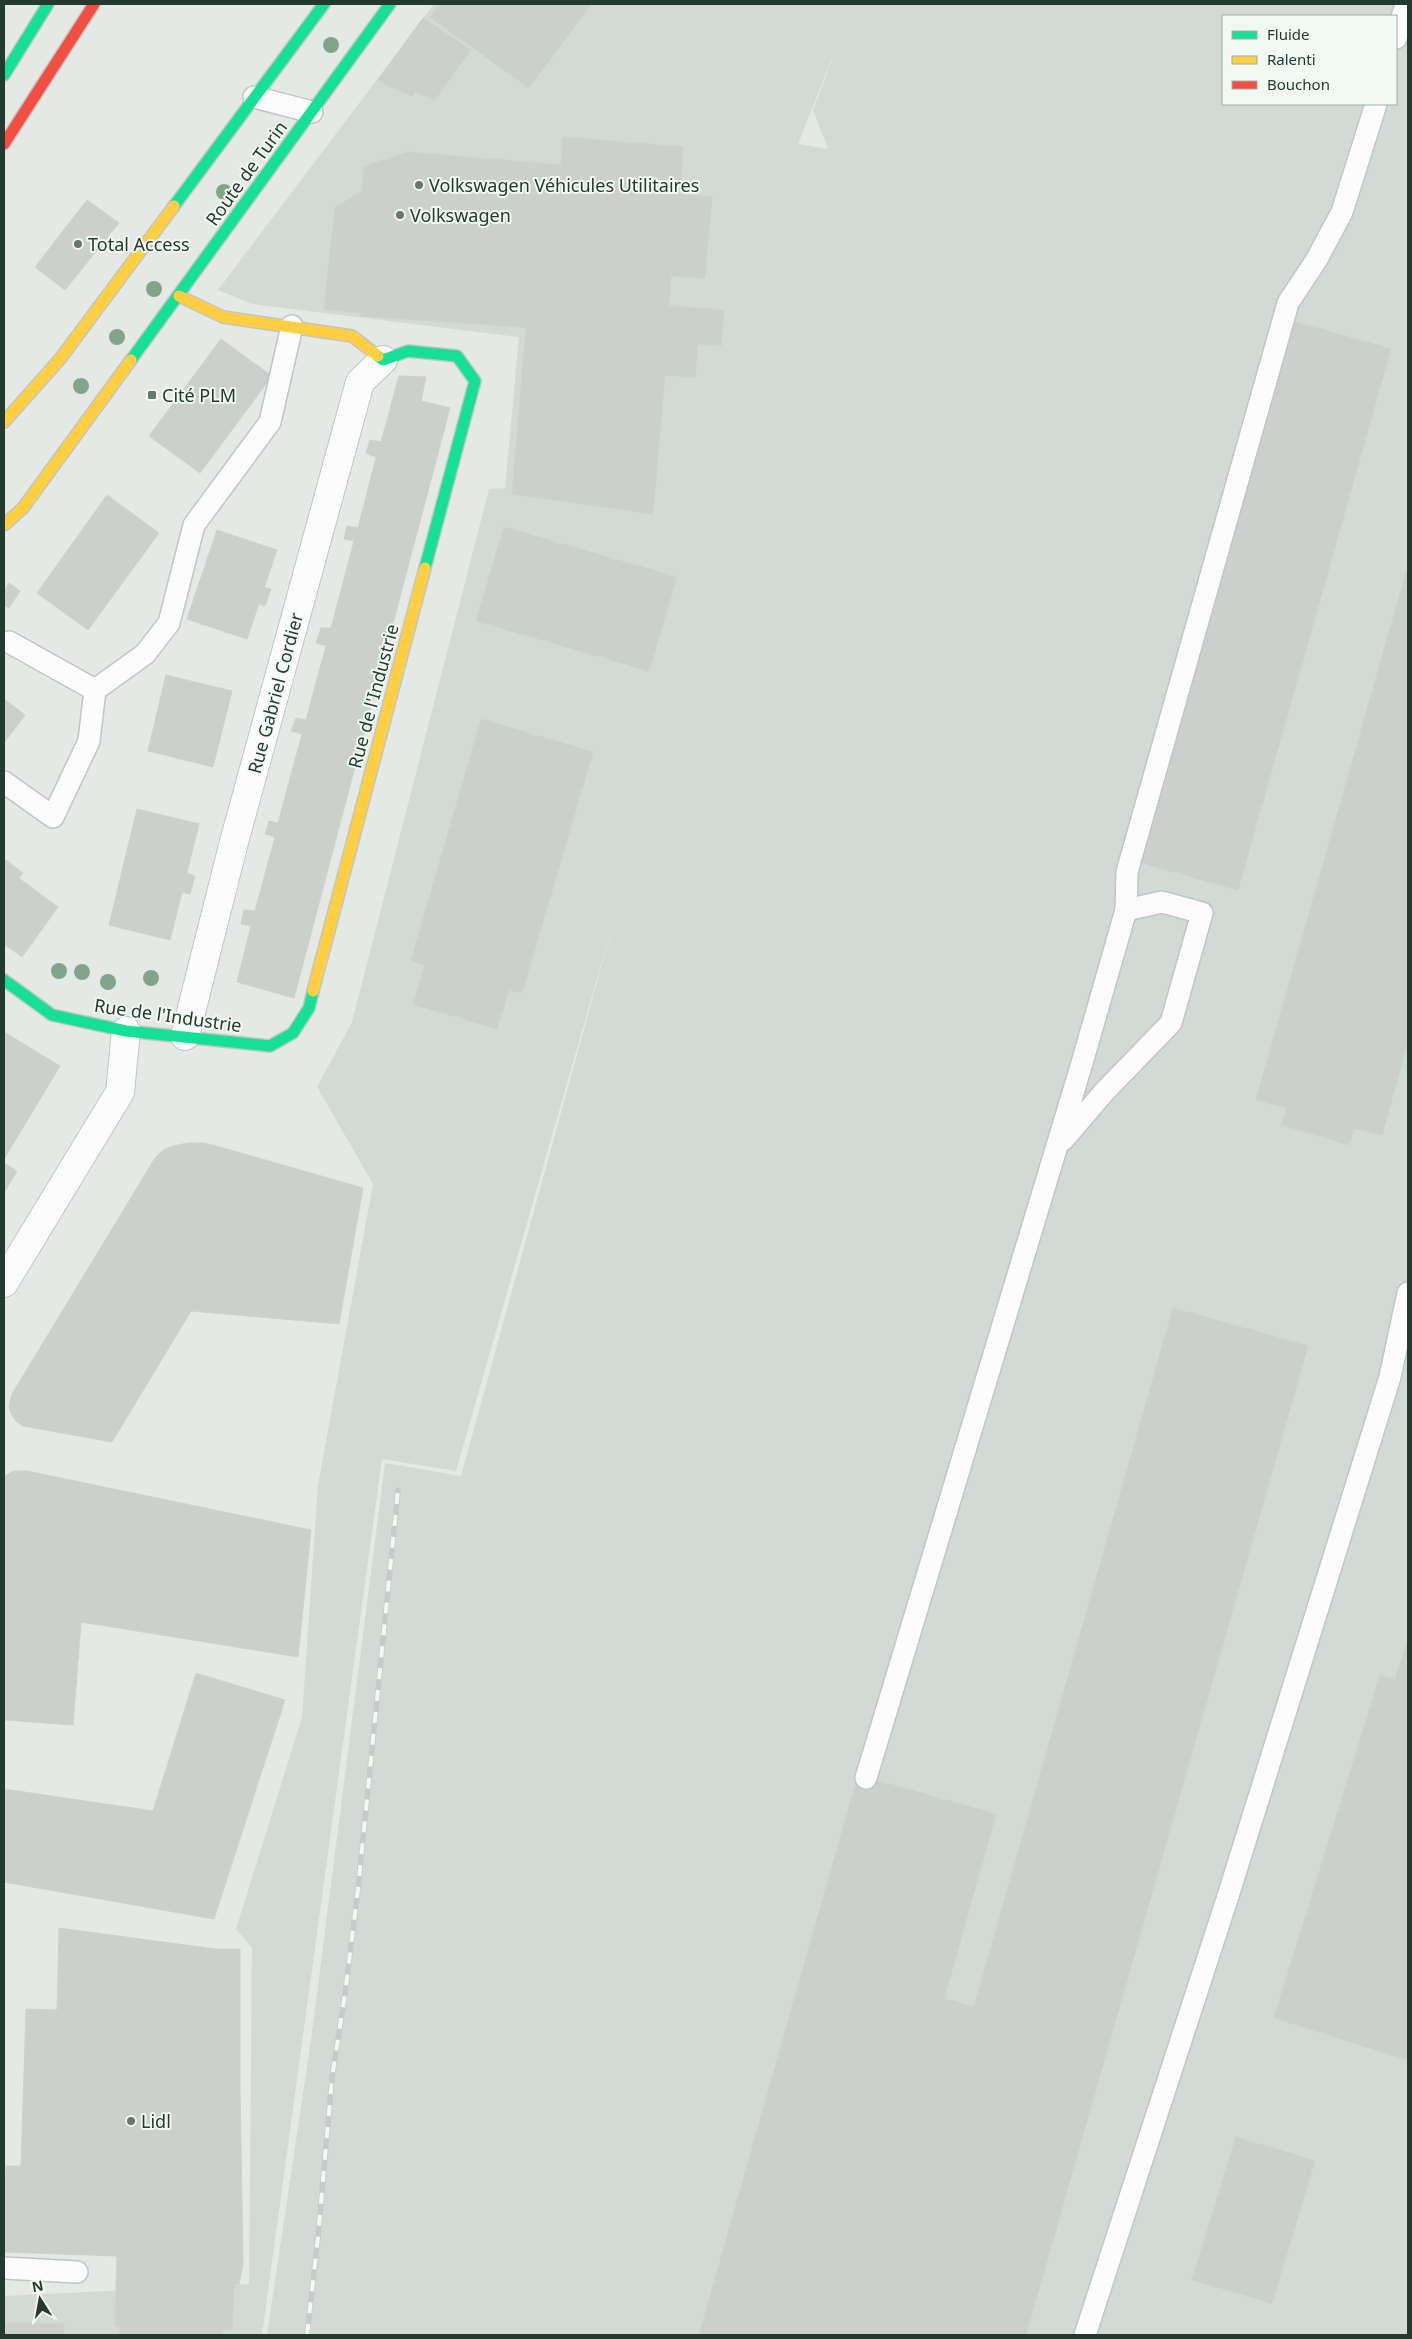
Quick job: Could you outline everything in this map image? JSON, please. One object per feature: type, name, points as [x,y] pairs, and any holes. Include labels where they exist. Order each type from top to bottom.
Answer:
[{"type":"main road","points":[[4,75],[48,4]]},
{"type":"main road","points":[[4,144],[94,4]]},
{"type":"main road","points":[[4,422],[60,359],[324,4]]},
{"type":"main road","name":"Route de Turin","points":[[4,525],[22,508],[179,296],[390,4]]},
{"type":"main road","points":[[179,296],[223,317],[352,336],[383,360]]},
{"type":"main road","name":"Rue de l'Industrie","points":[[4,980],[52,1015],[126,1031],[270,1046],[293,1033],[309,1008],[475,381],[457,356],[408,351],[383,360]]},
{"type":"main road","name":"Route de Turin","points":[[8,538],[22,508]]},
{"type":"street","name":"Rue Gabriel Cordier","points":[[185,1036],[234,842],[360,382],[383,360]]},
{"type":"street","points":[[4,1283],[120,1092],[126,1031]]},
{"type":"lane","points":[[1397,35],[1406,4]]},
{"type":"lane","points":[[254,97],[312,112]]},
{"type":"lane","points":[[866,1778],[1057,1146],[1126,910],[1127,872],[1288,303],[1317,260],[1342,212],[1376,105]]},
{"type":"lane","points":[[4,782],[53,817],[90,742],[95,690],[145,654],[169,622],[194,525],[270,422],[292,326]]},
{"type":"lane","points":[[9,642],[95,690]]},
{"type":"lane","points":[[1057,1146],[1105,1091],[1171,1022],[1202,913],[1162,902],[1126,910]]},
{"type":"lane","points":[[1084,2335],[1229,1893],[1390,1377],[1408,1293]]},
{"type":"lane","points":[[4,2268],[77,2272]]},
{"type":"shaded area","points":[[434,4],[1408,4],[1408,2335],[267,2335],[311,2040],[385,1463],[461,1476],[617,909],[456,1471],[382,1459],[262,2335],[4,2335],[4,2296],[249,2284],[252,1948],[236,1929],[302,1717],[318,1485],[373,1184],[317,1087],[352,1022],[489,489],[505,488],[519,337],[252,304],[218,290]],"holes":[[[843,31],[813,110],[828,149],[798,144]]]},
{"type":"building","points":[[440,4],[591,4],[529,88],[430,17]]},
{"type":"building","points":[[423,18],[471,50],[434,101],[415,91],[412,96],[377,81]]},
{"type":"building","points":[[563,137],[683,147],[680,194],[712,197],[705,278],[671,276],[669,306],[724,310],[721,346],[698,344],[695,377],[665,375],[653,514],[512,494],[526,327],[549,329]]},
{"type":"building","points":[[408,152],[561,165],[549,329],[360,316],[360,313],[324,309],[335,208],[362,191],[364,166]]},
{"type":"building","name":"Total Access","points":[[87,200],[119,223],[65,290],[35,267]]},
{"type":"building","points":[[1291,321],[1391,349],[1238,890],[1138,862]]},
{"type":"building","points":[[221,339],[272,376],[200,473],[149,436]]},
{"type":"building","points":[[399,376],[426,377],[421,401],[450,408],[294,998],[237,982],[251,926],[241,924],[244,910],[255,911],[275,837],[265,834],[269,821],[278,823],[302,734],[291,731],[296,718],[306,720],[326,646],[316,643],[321,628],[331,628],[354,541],[344,539],[347,526],[358,528],[376,457],[366,453],[370,440],[381,442]]},
{"type":"building","points":[[107,495],[159,533],[88,630],[37,593]]},
{"type":"building","points":[[504,527],[677,577],[649,671],[476,621]]},
{"type":"building","points":[[217,530],[277,550],[247,639],[187,619]]},
{"type":"building","points":[[1406,572],[1408,573],[1408,1041],[1382,1135],[1354,1128],[1349,1145],[1282,1125],[1287,1108],[1256,1100]]},
{"type":"building","points":[[9,583],[20,591],[9,608],[4,605],[4,592]]},
{"type":"building","points":[[264,587],[271,589],[265,606],[259,604]]},
{"type":"building","points":[[166,675],[232,691],[213,767],[148,751]]},
{"type":"building","points":[[4,699],[25,715],[4,743]]},
{"type":"building","points":[[481,719],[593,752],[522,993],[509,990],[497,1029],[413,1004],[425,965],[411,961]]},
{"type":"building","points":[[137,809],[199,824],[170,940],[109,925]]},
{"type":"building","points":[[6,860],[23,873],[19,878],[4,867]]},
{"type":"building","points":[[4,867],[58,907],[22,957],[4,944]]},
{"type":"building","points":[[186,873],[195,876],[190,894],[182,892]]},
{"type":"building","points":[[4,1032],[60,1066],[4,1159]]},
{"type":"building","points":[[188,1143],[203,1143],[220,1147],[363,1188],[339,1324],[191,1311],[112,1442],[23,1426],[16,1421],[11,1413],[9,1407],[12,1394],[155,1158],[163,1150]]},
{"type":"building","points":[[4,1163],[17,1171],[4,1193]]},
{"type":"building","points":[[1173,1308],[1308,1346],[1026,2335],[699,2335],[858,1775],[996,1814],[944,1999],[974,2007]]},
{"type":"building","points":[[14,1471],[27,1471],[311,1530],[298,1657],[81,1622],[73,1725],[4,1720],[4,1476]]},
{"type":"building","points":[[1408,1639],[1408,1684],[1395,1680]]},
{"type":"building","points":[[196,1673],[285,1700],[214,1919],[4,1882],[4,1789],[153,1811]]},
{"type":"building","points":[[1380,1675],[1408,1684],[1408,2060],[1274,2018]]},
{"type":"building","name":"Lidl","points":[[59,1928],[215,1949],[240,1949],[243,2264],[239,2284],[157,2284],[150,2328],[115,2326],[117,2256],[4,2252],[6,2166],[21,2166],[26,2009],[57,2010]]},
{"type":"building","points":[[1236,2137],[1315,2161],[1272,2303],[1192,2280]]},
{"type":"building","points":[[157,2284],[234,2284],[232,2329],[223,2329],[222,2335],[134,2335],[135,2326],[150,2328]]},
{"type":"building","points":[[4,2323],[64,2324],[64,2335],[4,2335]]},
{"type":"building","points":[[120,2326],[135,2326],[134,2335],[119,2335]]},
{"type":"railway","points":[[307,2335],[332,2078],[358,1889],[398,1490]]},
{"type":"traffic: fast","points":[[4,75],[48,4]]},
{"type":"traffic: fast","points":[[174,206],[324,4]]},
{"type":"traffic: fast","points":[[131,360],[390,4]]},
{"type":"traffic: fast","points":[[378,356],[383,360],[408,351],[457,356],[475,381],[425,568]]},
{"type":"traffic: fast","points":[[4,980],[52,1015],[126,1031],[270,1046],[293,1033],[309,1008],[313,991]]},
{"type":"traffic: slow","points":[[4,422],[60,359],[174,206]]},
{"type":"traffic: slow","points":[[179,296],[223,317],[352,336],[378,356]]},
{"type":"traffic: slow","points":[[4,525],[23,508],[131,360]]},
{"type":"traffic: slow","points":[[313,991],[425,568]]},
{"type":"traffic: jam","points":[[4,144],[94,4]]},
{"type":"place","name":"Volkswagen Véhicules Utilitaires","points":[[419,185]]},
{"type":"place","name":"Volkswagen","points":[[400,215]]},
{"type":"place","name":"Total Access","points":[[78,244]]},
{"type":"place","name":"Cité PLM","points":[[152,395]]},
{"type":"place","name":"Lidl","points":[[131,2121]]}]
